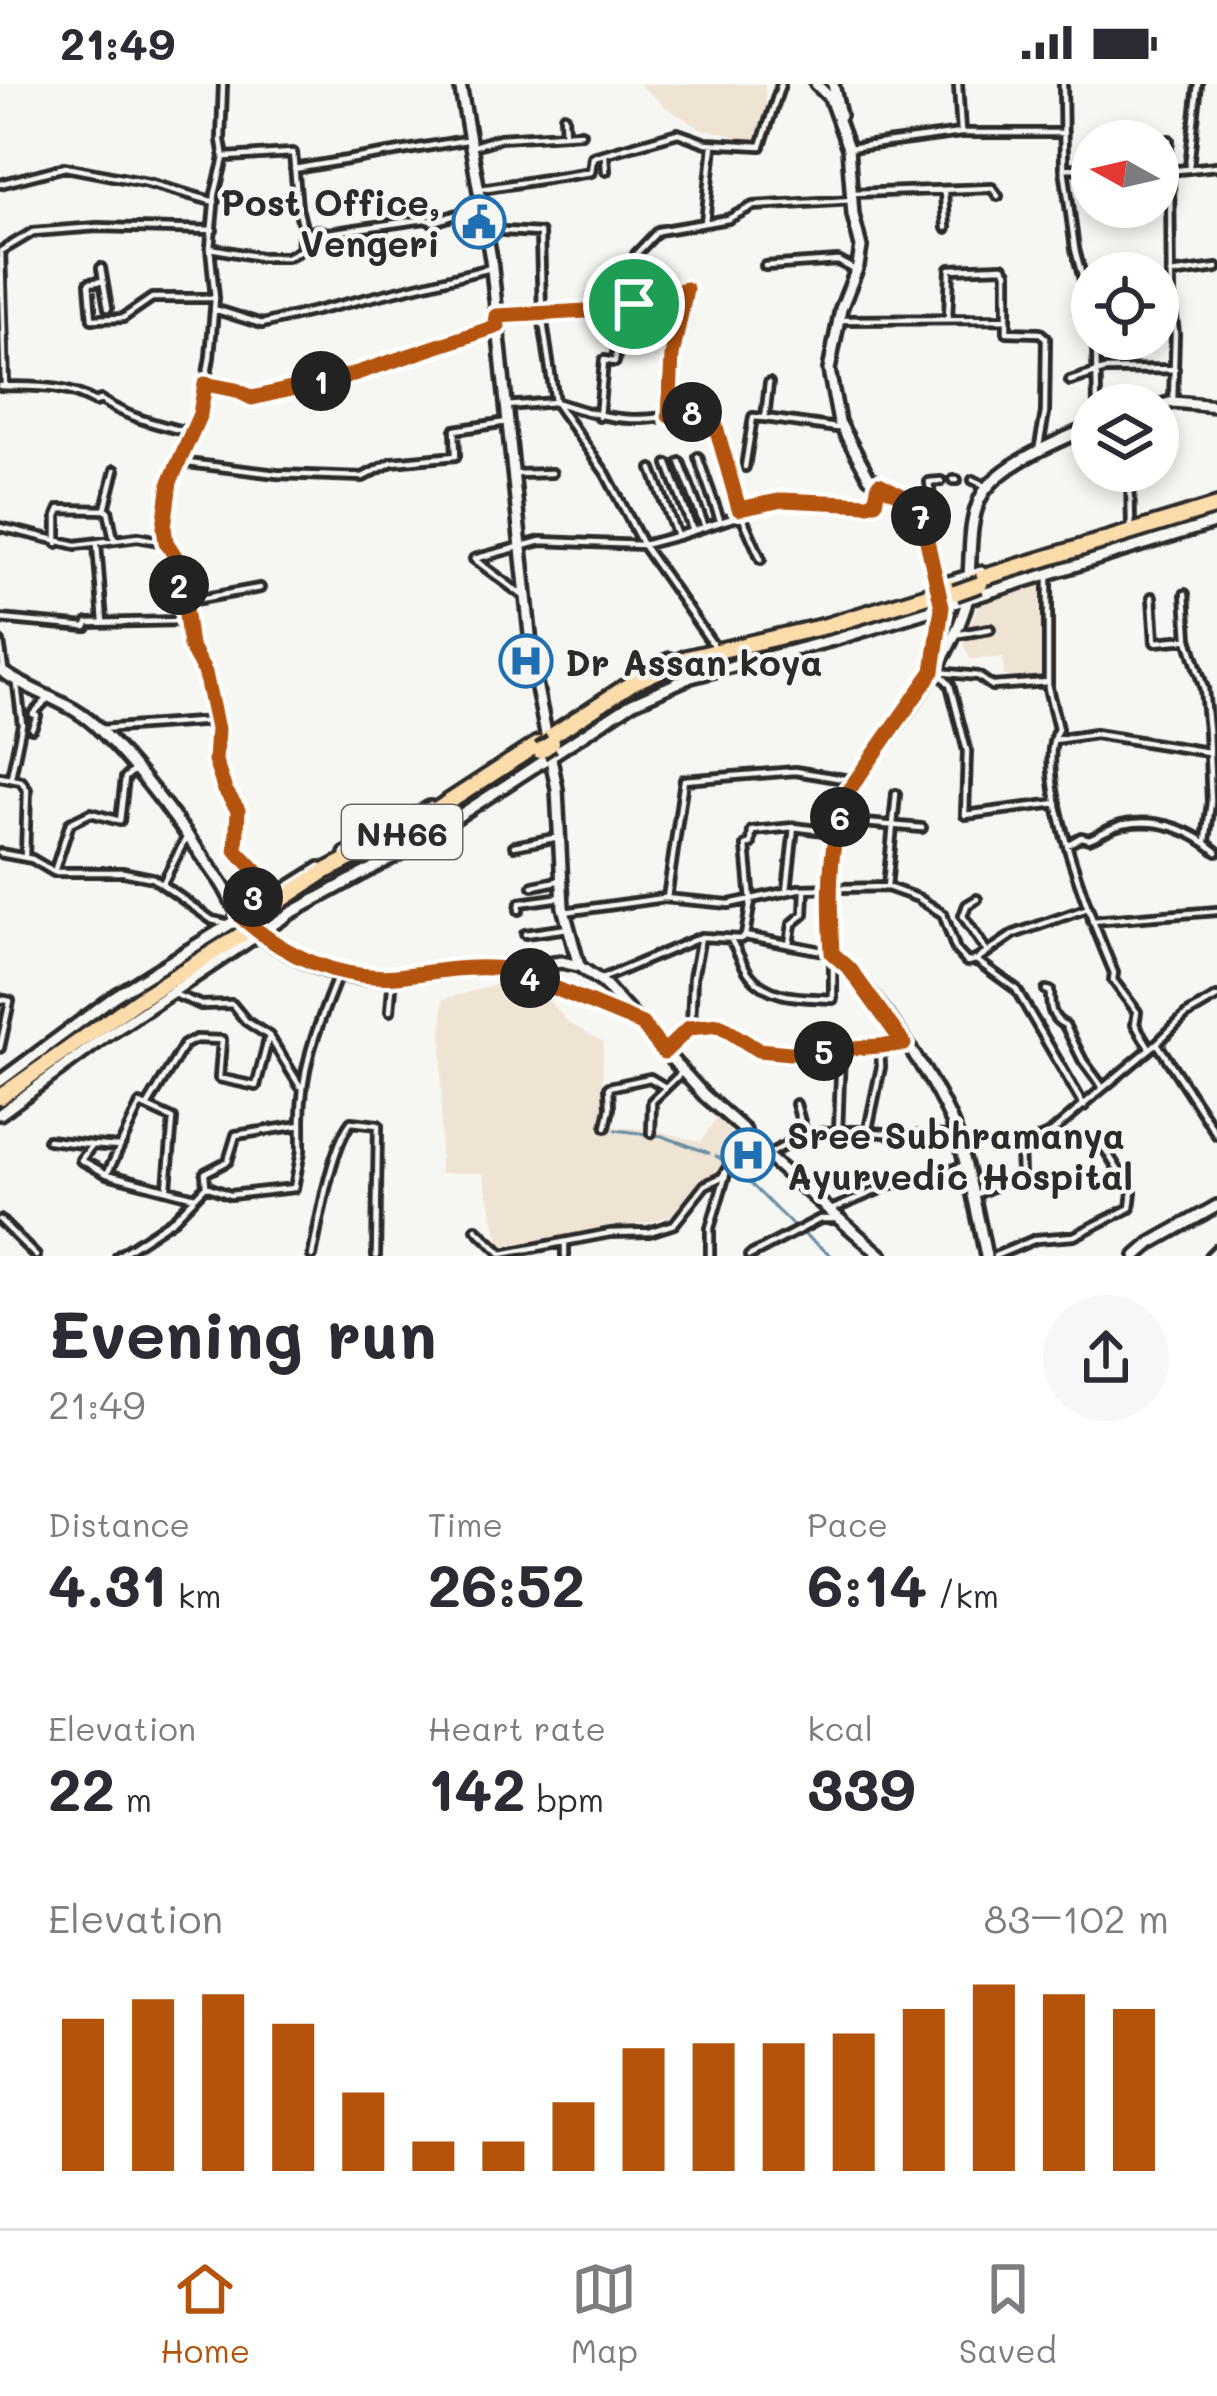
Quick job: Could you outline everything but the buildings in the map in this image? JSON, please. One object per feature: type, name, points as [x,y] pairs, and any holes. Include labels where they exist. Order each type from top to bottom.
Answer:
[{"type":"highway","name":"NH66","points":[[0,1088],[247,921],[404,840],[632,690],[662,676],[1217,510]]},
{"type":"street","points":[[0,1088],[6,1072],[115,997],[247,921],[257,872],[236,850],[238,810],[215,761],[215,721],[205,673],[195,662],[179,562],[166,542],[164,527],[170,482],[200,414],[205,384],[215,298],[210,248],[224,158],[220,140],[223,84]]},
{"type":"street","points":[[460,84],[484,206],[564,912],[579,965]]},
{"type":"street","points":[[481,189],[591,172],[593,157],[678,133],[713,143],[761,146],[781,84]]},
{"type":"street","points":[[730,940],[748,973],[762,986],[780,995],[833,999],[828,887],[840,812],[856,781],[936,671],[953,635],[948,594],[922,519],[912,501],[879,484],[860,464],[842,428],[829,370],[861,247],[853,215],[848,148],[830,98],[816,84]]},
{"type":"street","points":[[833,84],[842,133]]},
{"type":"street","points":[[958,84],[961,133]]},
{"type":"street","points":[[1063,84],[1064,168],[1076,252]]},
{"type":"street","points":[[1189,167],[1198,84]]},
{"type":"street","points":[[564,116],[565,134]]},
{"type":"street","points":[[294,169],[500,138],[581,133]]},
{"type":"street","points":[[848,148],[961,133],[1064,133]]},
{"type":"street","points":[[705,223],[713,143]]},
{"type":"street","points":[[210,248],[287,257],[302,250],[305,235],[293,153],[224,158]]},
{"type":"street","points":[[605,156],[606,171]]},
{"type":"street","points":[[1179,168],[1217,166]]},
{"type":"street","points":[[0,184],[65,167],[215,202]]},
{"type":"street","points":[[1064,168],[1071,168]]},
{"type":"street","points":[[634,304],[636,254],[658,231],[728,219],[753,206],[944,190],[995,188],[998,196]]},
{"type":"street","points":[[944,190],[946,228]]},
{"type":"street","points":[[305,235],[425,219],[434,222],[484,206]]},
{"type":"street","points":[[190,433],[134,419],[77,392],[38,384],[3,386],[1,251],[33,232],[97,227],[213,230]]},
{"type":"street","points":[[487,230],[540,233],[542,315],[555,402],[606,474],[643,545],[714,646]]},
{"type":"street","points":[[765,266],[838,261],[856,271]]},
{"type":"street","points":[[948,320],[950,268],[1003,266],[1007,272],[1007,332],[1040,333],[1046,338],[1045,413],[1038,452]]},
{"type":"street","points":[[101,268],[108,308]]},
{"type":"street","points":[[214,309],[262,324],[491,268]]},
{"type":"street","points":[[1179,273],[1217,268]]},
{"type":"street","points":[[103,281],[89,283],[92,319],[123,318],[152,298],[215,298]]},
{"type":"street","points":[[205,384],[252,398],[351,375],[497,321],[622,307],[686,289],[672,356],[669,416]]},
{"type":"street","points":[[599,417],[604,360],[615,362],[622,307]]},
{"type":"street","points":[[839,320],[1006,320]]},
{"type":"street","points":[[1095,360],[1095,384]]},
{"type":"street","points":[[1174,360],[1174,384]]},
{"type":"street","points":[[1070,381],[1095,372],[1174,369]]},
{"type":"street","points":[[765,418],[769,382]]},
{"type":"street","points":[[506,406],[555,402],[599,417],[635,422],[711,409],[739,509],[761,559]]},
{"type":"street","points":[[1179,403],[1217,406]]},
{"type":"street","points":[[745,467],[753,417],[842,428]]},
{"type":"street","points":[[179,462],[277,474],[363,477],[392,462],[456,456],[455,430],[508,422]]},
{"type":"street","points":[[1071,436],[1038,452],[981,494],[974,519],[976,580],[1131,526],[1217,510]]},
{"type":"street","points":[[698,457],[721,522]]},
{"type":"street","points":[[680,462],[705,527]]},
{"type":"street","points":[[668,464],[693,531]]},
{"type":"street","points":[[652,469],[677,536]]},
{"type":"street","points":[[105,508],[115,470]]},
{"type":"street","points":[[513,474],[552,473]]},
{"type":"street","points":[[973,480],[988,488]]},
{"type":"street","points":[[922,519],[932,504],[929,482],[940,481]]},
{"type":"street","points":[[526,598],[474,560],[519,546],[575,540],[643,545],[734,518],[739,509],[783,500],[868,504],[875,502],[879,484]]},
{"type":"street","points":[[1130,492],[1131,526]]},
{"type":"street","points":[[57,543],[60,509],[105,508],[111,514],[114,540]]},
{"type":"street","points":[[0,1114],[259,934],[316,897],[408,849],[637,674],[714,646],[1048,574],[1217,510]]},
{"type":"street","points":[[0,526],[57,543],[138,537],[166,542]]},
{"type":"street","points":[[97,543],[103,622]]},
{"type":"street","points":[[1048,574],[1048,682],[1058,729],[1052,740],[1057,802],[1113,980],[1137,1012],[1135,1024],[1150,1049]]},
{"type":"street","points":[[182,602],[260,588]]},
{"type":"street","points":[[936,671],[948,594]]},
{"type":"street","points":[[1186,594],[1188,639],[1204,689],[1208,730],[1211,802],[1206,841]]},
{"type":"street","points":[[1152,597],[1155,642],[1188,639]]},
{"type":"street","points":[[0,619],[86,627],[103,622],[185,621]]},
{"type":"street","points":[[953,635],[990,629]]},
{"type":"street","points":[[0,642],[22,724],[11,777]]},
{"type":"street","points":[[936,671],[978,676],[992,686],[1048,682]]},
{"type":"street","points":[[936,671],[950,685],[967,751],[965,814],[1057,802]]},
{"type":"street","points":[[7,675],[81,713],[100,730],[136,768],[259,934],[338,974],[511,970],[642,1024]]},
{"type":"street","points":[[32,728],[37,716],[33,714],[50,696]]},
{"type":"street","points":[[100,730],[215,721]]},
{"type":"street","points":[[1208,730],[1217,728]]},
{"type":"street","points":[[1052,740],[1095,734],[1208,752]]},
{"type":"street","points":[[54,872],[70,823],[92,813],[120,821],[124,778],[136,768]]},
{"type":"street","points":[[667,898],[683,780],[795,771],[856,781]]},
{"type":"street","points":[[0,777],[21,781],[27,790],[25,856]]},
{"type":"street","points":[[887,887],[896,794]]},
{"type":"street","points":[[1067,845],[1122,824],[1186,829],[1217,852]]},
{"type":"street","points":[[787,894],[794,827]]},
{"type":"street","points":[[746,936],[751,901],[746,846],[751,844],[752,831],[922,828]]},
{"type":"street","points":[[163,883],[187,836]]},
{"type":"street","points":[[514,847],[559,837]]},
{"type":"street","points":[[0,853],[25,856],[54,872],[123,872],[163,883],[212,920],[247,921]]},
{"type":"street","points":[[533,886],[562,880]]},
{"type":"street","points":[[564,912],[667,898],[729,904],[806,889],[887,887],[943,914],[956,950],[967,962],[1014,934],[1088,908]]},
{"type":"street","points":[[789,944],[792,924],[804,914],[806,889]]},
{"type":"street","points":[[518,910],[520,902],[562,897]]},
{"type":"street","points":[[977,899],[967,905],[964,916],[987,952]]},
{"type":"street","points":[[1092,921],[1217,911]]},
{"type":"street","points":[[525,934],[568,928]]},
{"type":"street","points":[[599,980],[700,937],[730,940],[746,936],[832,953],[849,968],[904,1044],[957,1135],[991,1256],[1036,1239],[1074,1236],[1130,1208],[1132,1192],[1100,1142]]},
{"type":"street","points":[[689,1028],[700,937]]},
{"type":"street","points":[[976,960],[1016,989],[1084,1106]]},
{"type":"street","points":[[476,1229],[502,1254],[674,1224],[705,1185],[722,1177],[746,1138],[745,1131],[682,1072],[642,1024],[579,965],[561,962],[511,970]]},
{"type":"street","points":[[206,1186],[230,1195],[294,1188],[301,1151],[300,1086],[315,1028],[338,974]]},
{"type":"street","points":[[390,1011],[393,976]]},
{"type":"street","points":[[1046,990],[1050,991],[1051,1010],[1103,1088]]},
{"type":"street","points":[[173,994],[201,1005],[232,1004],[246,1022],[269,1036],[300,1086]]},
{"type":"street","points":[[972,1196],[1021,1174],[1020,1148],[1050,1134],[1186,1015],[1217,997]]},
{"type":"street","points":[[0,999],[10,1001],[0,1048]]},
{"type":"street","points":[[664,1052],[689,1028],[719,1025],[758,1050],[790,1053],[904,1044]]},
{"type":"street","points":[[147,1107],[184,1046],[196,1039],[222,1040],[218,1078],[256,1086],[269,1036]]},
{"type":"street","points":[[1157,1043],[1217,1136]]},
{"type":"street","points":[[867,1134],[881,1067],[880,1046]]},
{"type":"street","points":[[838,1132],[842,1050]]},
{"type":"street","points":[[651,1133],[652,1101],[682,1072]]},
{"type":"street","points":[[606,1127],[609,1087],[650,1078],[665,1087]]},
{"type":"street","points":[[107,1174],[140,1104],[173,1119],[167,1187]]},
{"type":"street","points":[[796,1104],[805,1136]]},
{"type":"street","points":[[312,1256],[323,1202],[351,1122],[378,1125],[376,1256]]},
{"type":"street","points":[[118,1256],[174,1219],[206,1186],[205,1173],[228,1161],[236,1135],[301,1125]]},
{"type":"street","points":[[766,1155],[805,1136],[838,1132],[926,1138],[957,1135]]},
{"type":"street","points":[[746,1138],[882,1256]]},
{"type":"street","points":[[48,1140],[120,1147]]},
{"type":"street","points":[[92,1145],[81,1160],[107,1174],[195,1197]]},
{"type":"street","points":[[710,1256],[710,1228],[730,1164]]},
{"type":"street","points":[[831,1210],[909,1178],[939,1175],[964,1165]]},
{"type":"street","points":[[1136,1256],[1217,1206]]},
{"type":"street","points":[[749,1256],[820,1219],[842,1219]]},
{"type":"street","points":[[0,1220],[36,1256]]},
{"type":"street","points":[[565,1243],[565,1256]]},
{"type":"street","points":[[488,1256],[495,1247]]},
{"type":"street","points":[[1209,1256],[1217,1248]]},
{"type":"shaded area","points":[[639,84],[764,84],[767,116],[759,142],[700,128]]},
{"type":"shaded area","points":[[1047,580],[1047,680],[1004,676],[1003,658],[970,659],[963,643],[983,593]]},
{"type":"shaded area","points":[[504,983],[548,1000],[569,1023],[603,1042],[602,1125],[659,1131],[701,1142],[717,1116],[741,1133],[723,1168],[675,1214],[500,1246],[483,1173],[440,1173],[443,999]]},
{"type":"waterway","points":[[616,1130],[662,1136],[709,1153]]},
{"type":"waterway","points":[[716,1156],[726,1162]]},
{"type":"waterway","points":[[733,1166],[794,1227]]},
{"type":"waterway","points":[[801,1232],[832,1256]]},
{"type":"tunnel","points":[[241,935],[267,919]]},
{"type":"place","name":"Post Office, Vengeri","points":[[479,222]]},
{"type":"place","name":"Dr Assan koya","points":[[526,661]]},
{"type":"place","name":"Sree Subhramanya Ayurvedic Hospital","points":[[748,1155]]},
{"type":"route","points":[[686,289],[672,356],[669,416],[711,409],[739,509],[766,500],[868,504],[875,502],[879,484],[912,501],[922,519],[942,601],[933,671],[849,790],[840,812],[828,887],[832,953],[849,968],[904,1044],[790,1053],[758,1050],[719,1025],[689,1028],[664,1052],[642,1024],[511,970],[338,974],[274,944],[241,917],[249,912],[257,872],[236,850],[238,810],[215,761],[217,729],[205,673],[190,646],[179,562],[166,542],[164,527],[170,482],[200,414],[205,384],[252,398],[351,375],[498,326],[496,316],[634,304],[686,289]]}]
